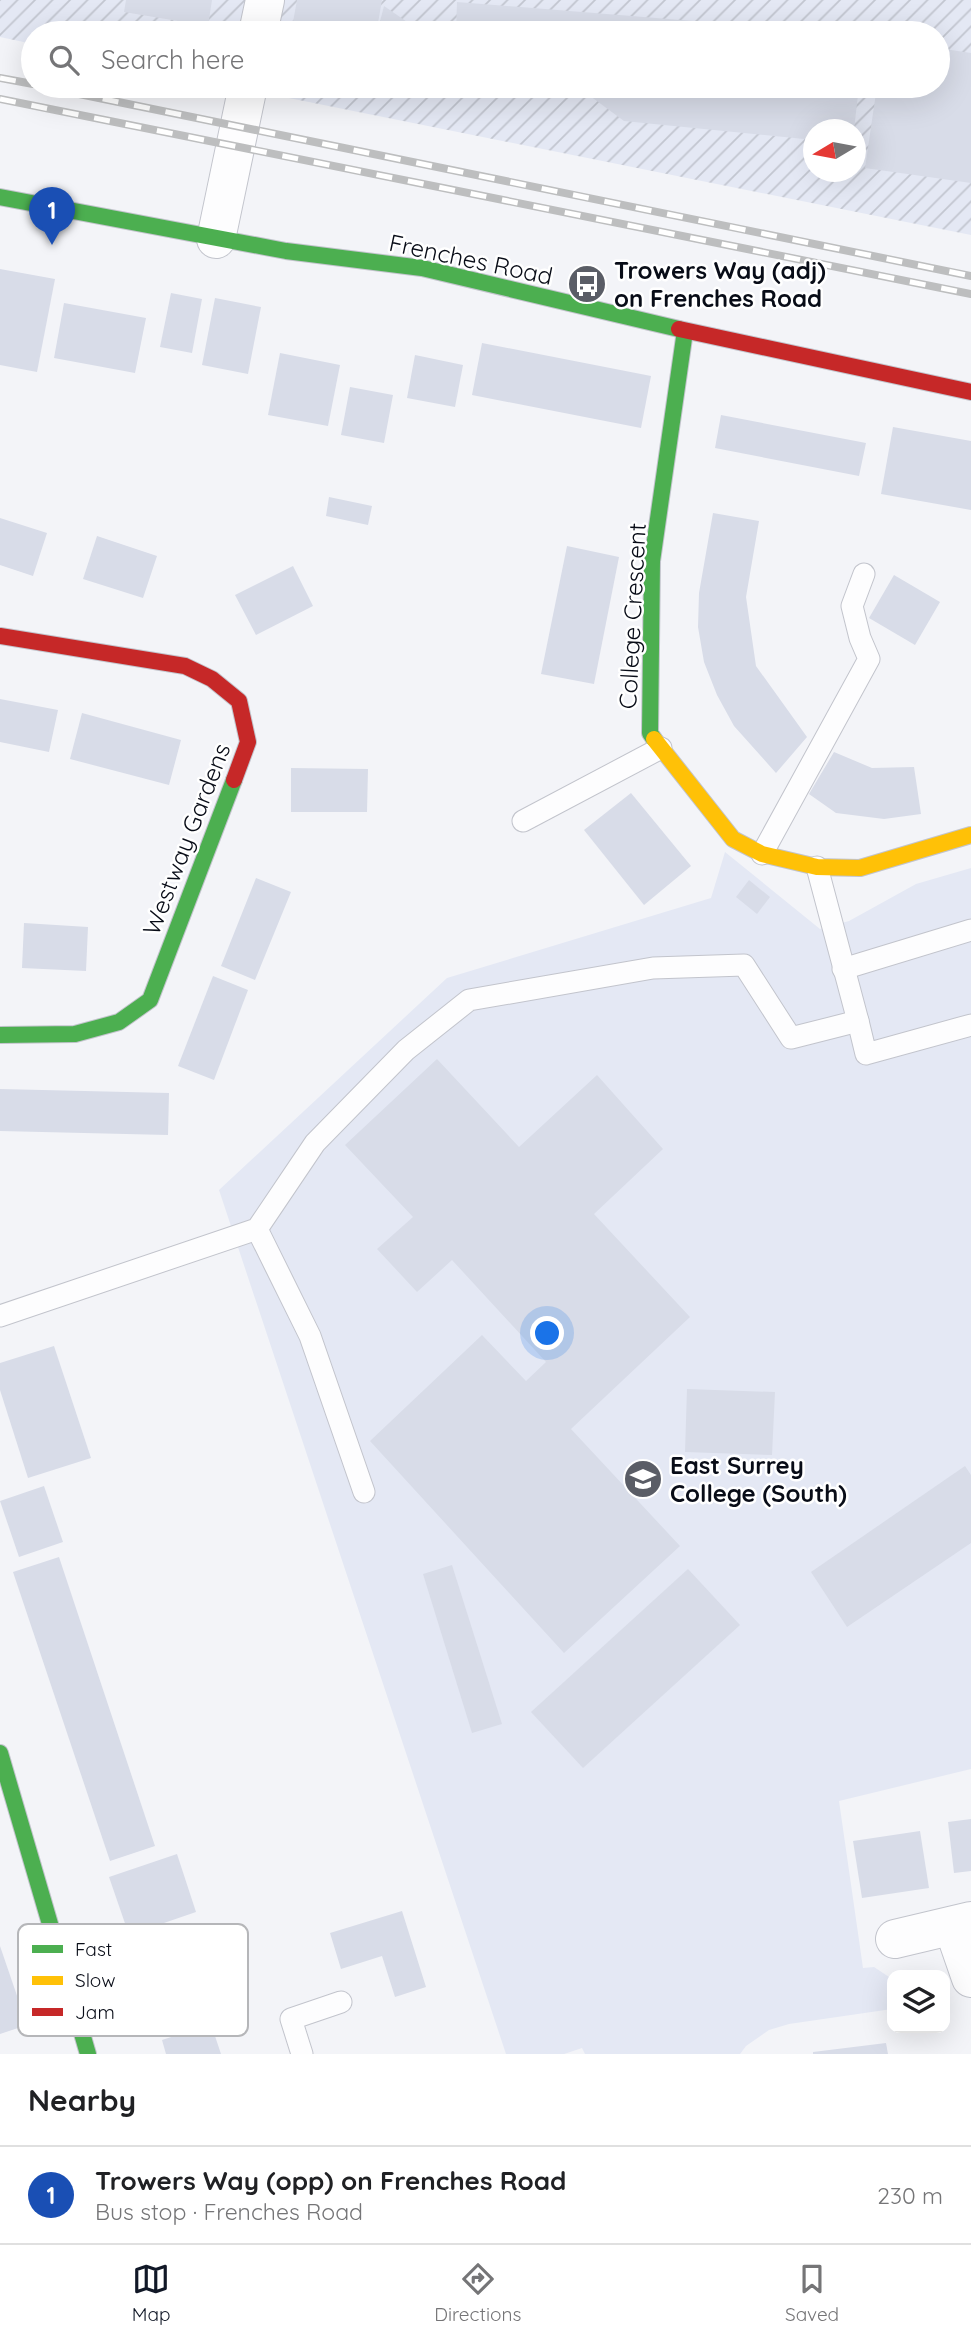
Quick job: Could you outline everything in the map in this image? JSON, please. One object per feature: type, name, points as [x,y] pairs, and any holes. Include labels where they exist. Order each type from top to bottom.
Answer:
[{"type":"street","points":[[261,21],[265,0]]},
{"type":"street","points":[[216,239],[245,98]]},
{"type":"street","name":"Frenches Road","points":[[0,197],[216,239],[422,268],[685,331],[971,392]]},
{"type":"street","name":"College Crescent","points":[[685,331],[652,561],[650,733],[733,839],[762,854],[817,867],[860,868],[971,835]]},
{"type":"street","name":"Westway Gardens","points":[[0,636],[185,666],[212,679],[239,701],[248,742],[150,1000],[119,1022],[75,1034],[0,1035]]},
{"type":"street","points":[[0,1753],[50,1924]]},
{"type":"street","points":[[895,1939],[962,1924],[971,1978]]},
{"type":"street","points":[[83,2036],[88,2054]]},
{"type":"lane","points":[[762,854],[869,659],[860,638],[852,606],[864,573]]},
{"type":"lane","points":[[523,821],[661,748]]},
{"type":"lane","points":[[817,867],[866,1054],[971,1025]]},
{"type":"lane","points":[[843,969],[971,930]]},
{"type":"lane","points":[[0,1316],[257,1229],[315,1143],[406,1050],[469,1000],[653,968],[744,965],[791,1038],[858,1021]]},
{"type":"lane","points":[[257,1229],[310,1336],[364,1492]]},
{"type":"lane","points":[[302,2054],[291,2019],[341,2002]]},
{"type":"shaded area","points":[[0,0],[971,0],[971,235],[289,98],[950,98],[950,21],[21,21],[21,41],[0,37]]},
{"type":"shaded area","name":"East Surrey College (South)","points":[[725,852],[820,929],[849,921],[916,884],[971,868],[971,1769],[839,1801],[863,1968],[874,1967],[887,1976],[887,2010],[789,2024],[769,2030],[746,2046],[740,2054],[585,2054],[582,2048],[564,2054],[506,2054],[219,1190],[447,978],[711,898]]},
{"type":"building","points":[[126,0],[212,0],[209,21],[178,21],[124,12]]},
{"type":"building","points":[[297,0],[382,0],[378,21],[293,21]]},
{"type":"building","points":[[457,2],[694,21],[456,21]]},
{"type":"building","points":[[384,6],[406,21],[380,21]]},
{"type":"building","points":[[950,50],[971,53],[971,183],[866,168],[875,98],[950,98]]},
{"type":"building","points":[[593,98],[858,98],[855,119],[803,119],[803,139],[624,121]]},
{"type":"building","points":[[0,269],[55,279],[37,372],[0,365]]},
{"type":"building","points":[[171,293],[202,299],[192,353],[160,347]]},
{"type":"building","points":[[215,298],[261,307],[248,374],[202,365]]},
{"type":"building","points":[[64,303],[146,318],[135,373],[54,358]]},
{"type":"building","points":[[482,343],[651,376],[641,428],[472,395]]},
{"type":"building","points":[[280,353],[340,365],[328,426],[268,415]]},
{"type":"building","points":[[415,355],[463,365],[455,407],[407,398]]},
{"type":"building","points":[[350,387],[393,395],[384,443],[341,435]]},
{"type":"building","points":[[721,415],[866,443],[859,476],[715,448]]},
{"type":"building","points":[[893,427],[971,441],[971,510],[881,494]]},
{"type":"building","points":[[329,497],[372,506],[368,525],[326,516]]},
{"type":"building","points":[[713,513],[759,521],[746,597],[756,666],[807,737],[776,773],[734,726],[717,695],[704,662],[698,627],[699,593]]},
{"type":"building","points":[[0,518],[47,533],[33,576],[0,565]]},
{"type":"building","points":[[97,536],[157,556],[143,598],[83,579]]},
{"type":"building","points":[[567,546],[619,557],[594,684],[541,674]]},
{"type":"building","points":[[293,566],[313,606],[256,635],[235,595]]},
{"type":"building","points":[[894,575],[940,602],[915,645],[869,618]]},
{"type":"building","points":[[0,699],[58,710],[49,752],[0,742]]},
{"type":"building","points":[[82,713],[181,740],[169,785],[70,759]]},
{"type":"building","points":[[834,752],[872,768],[914,767],[921,814],[884,819],[836,813],[809,794]]},
{"type":"building","points":[[291,768],[368,769],[367,812],[291,812]]},
{"type":"building","points":[[631,793],[691,866],[644,905],[584,830]]},
{"type":"building","points":[[256,878],[291,892],[255,980],[221,966]]},
{"type":"building","points":[[749,880],[770,897],[757,914],[736,897]]},
{"type":"building","points":[[24,923],[88,927],[86,971],[22,968]]},
{"type":"building","points":[[213,976],[248,990],[214,1080],[178,1066]]},
{"type":"building","points":[[437,1059],[519,1147],[597,1075],[663,1149],[594,1214],[690,1317],[571,1429],[680,1546],[564,1653],[370,1441],[482,1335],[526,1381],[546,1362],[452,1260],[417,1292],[377,1249],[413,1217],[345,1145]]},
{"type":"building","points":[[0,1089],[169,1093],[168,1135],[0,1131]]},
{"type":"building","points":[[54,1346],[91,1458],[28,1478],[0,1390],[0,1363]]},
{"type":"building","points":[[687,1389],[775,1392],[772,1455],[685,1452]]},
{"type":"building","points":[[965,1466],[971,1475],[971,1543],[847,1627],[811,1572]]},
{"type":"building","points":[[44,1486],[63,1542],[19,1557],[0,1501]]},
{"type":"building","points":[[59,1557],[155,1846],[110,1861],[13,1572]]},
{"type":"building","points":[[452,1565],[502,1724],[472,1733],[423,1574]]},
{"type":"building","points":[[688,1569],[740,1625],[583,1768],[531,1712]]},
{"type":"building","points":[[971,1819],[971,1871],[954,1873],[948,1822]]},
{"type":"building","points":[[920,1831],[929,1888],[862,1898],[853,1841]]},
{"type":"building","points":[[177,1854],[196,1912],[161,1924],[125,1924],[109,1877]]},
{"type":"building","points":[[402,1911],[426,1987],[395,1997],[382,1956],[341,1969],[330,1933]]},
{"type":"building","points":[[0,1946],[18,1999],[18,2028],[0,2034]]},
{"type":"building","points":[[174,2036],[215,2036],[221,2054],[166,2054],[162,2040]]},
{"type":"building","points":[[886,2043],[888,2054],[813,2054],[813,2052]]},
{"type":"railway","points":[[0,78],[21,82]]},
{"type":"railway","points":[[99,98],[971,276]]},
{"type":"railway","points":[[0,99],[971,294]]},
{"type":"traffic: fast","points":[[0,197],[286,251],[422,268],[679,329]]},
{"type":"traffic: fast","points":[[654,739],[650,733],[652,561],[685,331]]},
{"type":"traffic: fast","points":[[0,1035],[75,1034],[119,1022],[150,1000],[234,780]]},
{"type":"traffic: fast","points":[[0,1753],[50,1924]]},
{"type":"traffic: fast","points":[[83,2036],[88,2054]]},
{"type":"traffic: slow","points":[[654,739],[733,839],[762,854],[817,867],[860,868],[971,835]]},
{"type":"traffic: jam","points":[[679,329],[971,392]]},
{"type":"traffic: jam","points":[[0,636],[185,666],[212,679],[239,701],[248,742],[234,780]]},
{"type":"place","name":"Trowers Way (opp) on Frenches Road","points":[[52,245]]},
{"type":"place","name":"Trowers Way (adj) on Frenches Road","points":[[587,284]]},
{"type":"place","name":"East Surrey College (South)","points":[[643,1479]]}]
